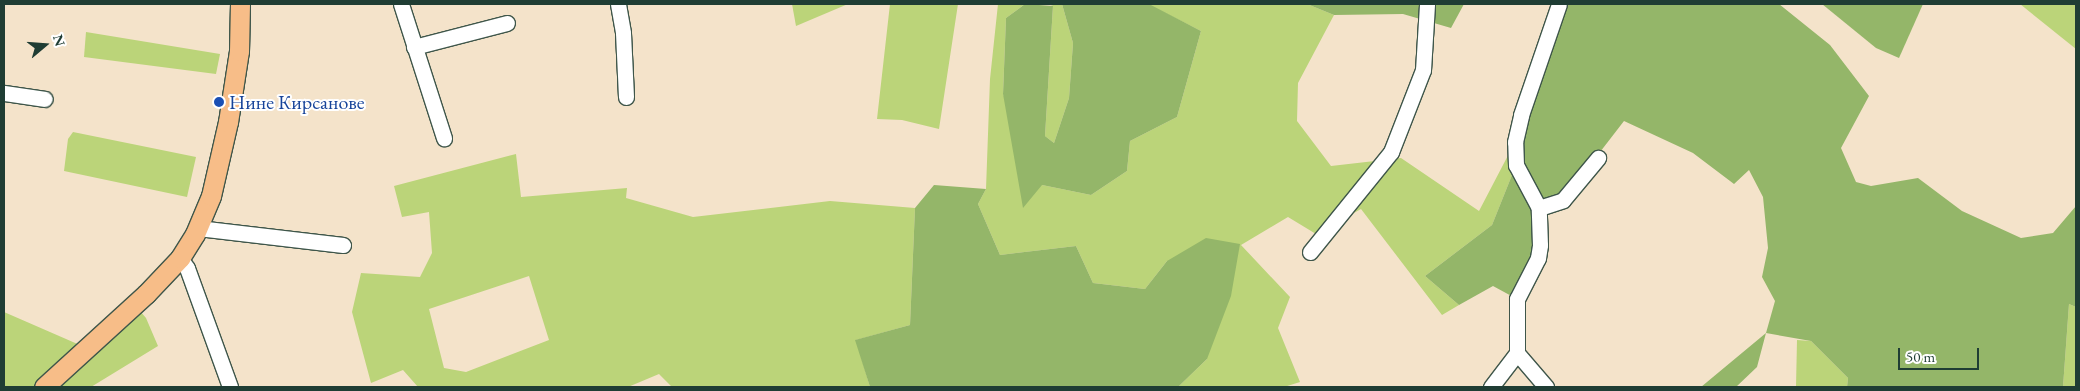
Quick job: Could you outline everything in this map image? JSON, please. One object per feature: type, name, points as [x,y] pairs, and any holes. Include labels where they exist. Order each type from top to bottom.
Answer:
[{"type":"main road","points":[[44,387],[89,349],[180,258],[198,228],[211,196],[236,76],[240,4]]},
{"type":"street","points":[[401,4],[444,138]]},
{"type":"street","points":[[618,4],[623,33],[626,97]]},
{"type":"street","points":[[1310,252],[1391,152],[1423,70],[1427,4]]},
{"type":"street","points":[[1491,387],[1517,353],[1517,299],[1538,258],[1542,233],[1539,208],[1516,165],[1515,142],[1521,115],[1559,4]]},
{"type":"street","points":[[414,47],[507,23]]},
{"type":"street","points":[[4,94],[45,99]]},
{"type":"street","points":[[1539,208],[1562,200],[1598,158]]},
{"type":"street","points":[[198,228],[343,245]]},
{"type":"street","points":[[180,258],[187,268],[230,387]]},
{"type":"street","points":[[1517,353],[1546,387]]},
{"type":"green space","points":[[792,4],[848,4],[796,26]]},
{"type":"green space","points":[[890,4],[958,4],[939,129],[902,120],[877,119]]},
{"type":"green space","points":[[998,4],[1025,4],[1006,18],[1003,94],[1042,185],[1091,195],[1127,171],[1130,141],[1177,117],[1201,31],[1147,4],[1307,4],[1334,15],[1298,83],[1297,121],[1331,166],[1401,158],[1479,211],[1515,142],[1516,165],[1492,225],[1425,276],[1459,305],[1442,315],[1361,209],[1316,234],[1288,217],[1241,245],[1290,297],[1278,328],[1300,382],[1284,387],[1178,387],[1207,359],[1167,261],[1145,289],[1093,283],[1076,246],[1000,255],[978,204],[986,189],[990,79]]},
{"type":"green space","points":[[1025,4],[1053,6],[1045,136],[1054,143],[1069,98],[1073,43],[1062,4],[1149,4],[1201,31],[1177,117],[1130,141],[1127,171],[1091,195],[1042,185],[1023,208],[1003,94],[1006,18]]},
{"type":"green space","points":[[1048,4],[1062,4],[1073,43],[1069,98],[1054,143],[1045,136],[1053,6]]},
{"type":"green space","points":[[1307,4],[1464,4],[1451,28],[1403,14],[1334,15]]},
{"type":"green space","points":[[1559,4],[1779,4],[1830,45],[1869,96],[1841,148],[1856,182],[1871,186],[1918,178],[1962,211],[2021,238],[2053,233],[2076,206],[2076,307],[2069,304],[2063,387],[1847,387],[1848,378],[1811,341],[1766,333],[1775,301],[1762,277],[1768,248],[1763,197],[1749,170],[1734,184],[1693,153],[1624,121],[1563,200],[1539,208],[1541,233],[1517,299],[1493,286],[1459,305],[1425,276],[1492,225],[1516,165],[1515,142]]},
{"type":"green space","points":[[1822,4],[1923,4],[1899,58],[1876,48]]},
{"type":"green space","points":[[2020,4],[2076,4],[2076,49]]},
{"type":"green space","points":[[86,32],[220,54],[216,74],[84,57]]},
{"type":"green space","points":[[73,132],[196,157],[187,197],[64,171],[68,139]]},
{"type":"green space","points":[[516,154],[521,197],[627,188],[626,198],[693,217],[830,201],[915,208],[910,325],[856,340],[870,387],[672,387],[659,374],[628,387],[418,387],[403,370],[371,383],[352,312],[361,273],[420,277],[432,253],[429,212],[402,217],[394,186]],"holes":[[[529,276],[549,340],[466,372],[444,368],[429,309]]]},
{"type":"green space","points":[[934,185],[986,189],[978,204],[1000,255],[1076,246],[1093,283],[1145,289],[1167,261],[1206,238],[1240,244],[1231,296],[1207,359],[1178,387],[870,387],[855,340],[910,325],[915,208]]},
{"type":"green space","points":[[2069,304],[2076,307],[2076,387],[2063,387]]},
{"type":"green space","points":[[135,305],[146,318],[158,346],[91,387],[4,387],[4,312],[89,349]]},
{"type":"green space","points":[[1766,333],[1757,367],[1736,387],[1701,387]]},
{"type":"green space","points":[[1797,340],[1811,341],[1848,378],[1847,387],[1796,387]]},
{"type":"place","name":"Нине Кирсанове","points":[[219,102]]}]
